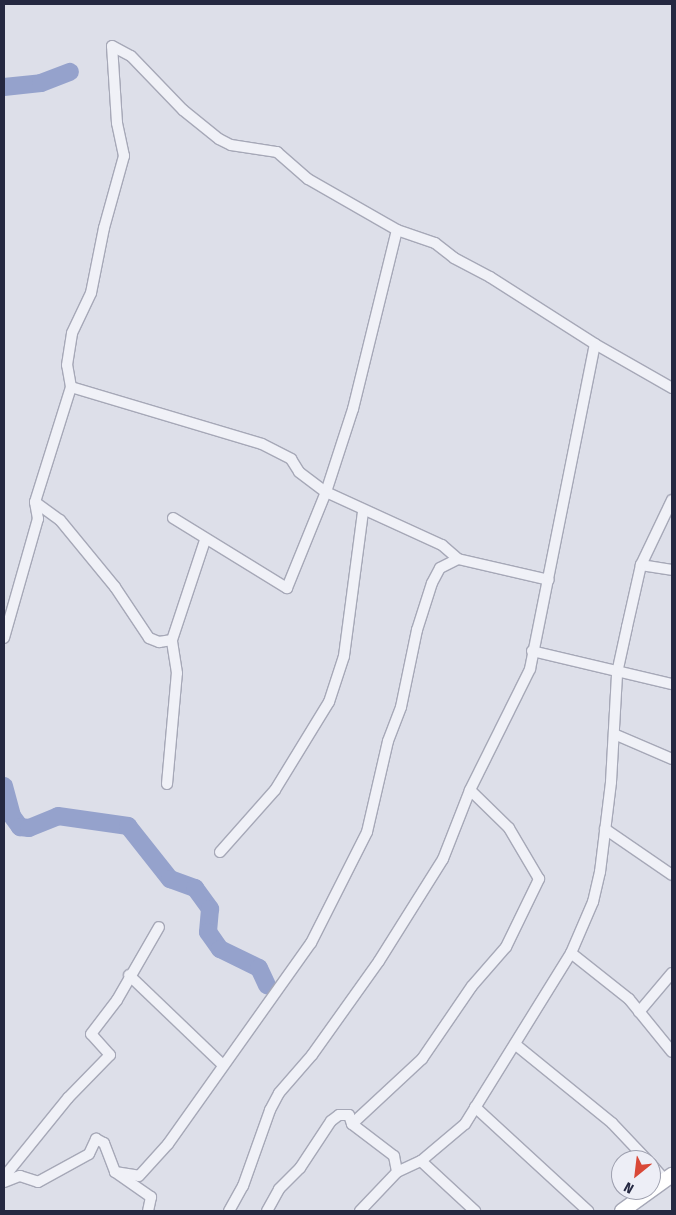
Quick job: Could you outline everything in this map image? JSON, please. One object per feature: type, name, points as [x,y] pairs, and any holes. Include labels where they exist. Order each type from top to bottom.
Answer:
[{"type":"main road","points":[[622,1211],[669,1177]]},
{"type":"street","points":[[4,638],[38,519],[35,502],[71,388],[67,365],[72,333],[91,293],[104,228],[124,156],[117,123],[112,46],[131,56],[183,110],[219,139],[230,145],[277,152],[308,179],[397,230],[435,243],[454,258],[490,277],[595,344],[672,388]]},
{"type":"street","points":[[173,518],[205,540],[287,588],[326,492],[353,409],[397,230]]},
{"type":"street","points":[[229,1211],[243,1186],[270,1110],[279,1093],[312,1055],[415,907],[443,859],[470,790],[530,668],[595,344]]},
{"type":"street","points":[[71,388],[210,426],[262,444],[291,459],[299,472],[326,492],[363,511],[442,545],[458,559],[549,580]]},
{"type":"street","points":[[360,1211],[397,1172],[421,1161],[465,1124],[516,1045],[571,953],[593,902],[600,872],[614,734],[617,673],[641,565],[672,500]]},
{"type":"street","points":[[35,502],[60,520],[115,587],[149,638],[159,642],[172,640]]},
{"type":"street","points":[[220,852],[275,790],[329,702],[344,656],[363,511]]},
{"type":"street","points":[[167,784],[177,674],[172,640],[205,540]]},
{"type":"street","points":[[115,1172],[139,1176],[168,1144],[311,943],[368,832],[388,741],[401,707],[432,584],[440,568],[458,559]]},
{"type":"street","points":[[641,565],[672,570]]},
{"type":"street","points":[[532,651],[617,673],[672,684]]},
{"type":"street","points":[[614,734],[672,759]]},
{"type":"street","points":[[352,1124],[422,1059],[472,986],[506,947],[540,879],[509,828],[470,790]]},
{"type":"street","points":[[605,829],[672,875]]},
{"type":"street","points":[[4,1177],[68,1098],[110,1055],[92,1034],[117,1000],[129,975],[159,927]]},
{"type":"street","points":[[571,953],[630,999],[672,1052]]},
{"type":"street","points":[[639,1012],[672,973]]},
{"type":"street","points":[[129,975],[223,1065]]},
{"type":"street","points":[[516,1045],[612,1123],[638,1150]]},
{"type":"street","points":[[475,1107],[588,1211]]},
{"type":"street","points":[[267,1211],[279,1189],[300,1168],[331,1121],[339,1115],[349,1115],[352,1124],[394,1156],[397,1172]]},
{"type":"street","points":[[4,1182],[20,1176],[38,1182],[89,1154],[96,1139],[104,1143],[115,1172],[151,1197],[148,1211]]},
{"type":"street","points":[[421,1161],[475,1211]]},
{"type":"waterway","points":[[4,87],[41,83],[70,72]]},
{"type":"waterway","points":[[4,786],[12,816],[20,827],[29,828],[58,816],[128,826],[170,879],[195,888],[210,909],[208,932],[220,949],[259,968],[267,985]]}]
